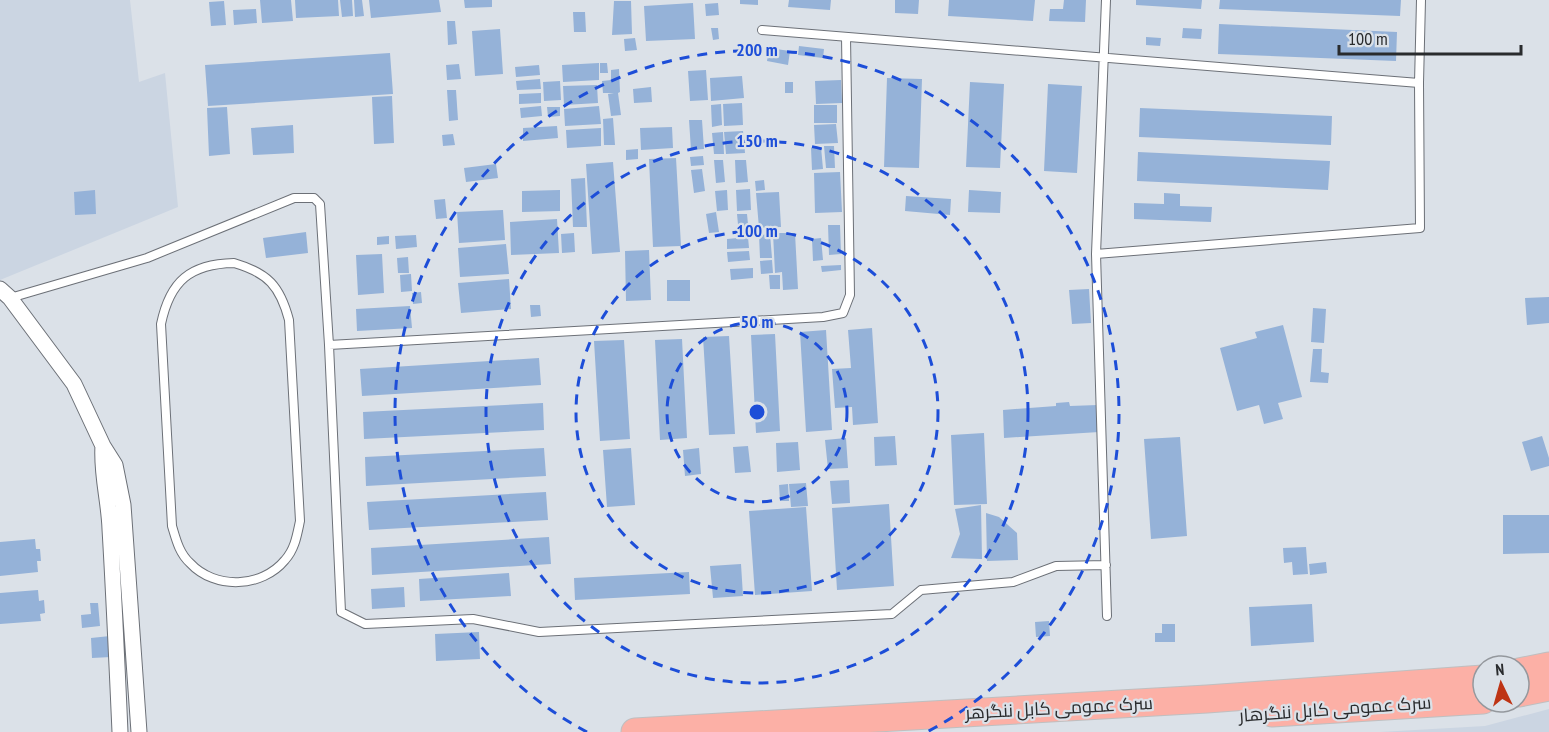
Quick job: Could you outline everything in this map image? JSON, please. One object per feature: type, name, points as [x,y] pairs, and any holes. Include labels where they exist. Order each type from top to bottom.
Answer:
[{"type":"highway","points":[[1531,670],[1549,666]]},
{"type":"highway","name":"سرک عمومی کابل ننگرهر","points":[[635,732],[1196,700],[1471,680]]},
{"type":"highway","points":[[1531,691],[1549,687]]},
{"type":"highway","name":"سرک عمومی کابل ننگرهار","points":[[972,732],[1471,701]]},
{"type":"street","points":[[5,293],[74,384],[103,446],[115,465],[123,506],[139,732]]},
{"type":"street","points":[[103,446],[102,468],[109,509],[120,732]]},
{"type":"lane","points":[[1106,0],[1096,254],[1107,616]]},
{"type":"lane","points":[[1096,254],[1420,228],[1421,0]]},
{"type":"lane","points":[[762,30],[1419,83]]},
{"type":"lane","points":[[329,345],[824,317],[843,312],[850,295],[846,37]]},
{"type":"lane","points":[[5,293],[147,258],[294,198],[314,198],[320,204],[341,612],[365,624],[473,619],[539,632],[892,614],[921,590],[1013,582],[1056,566],[1106,565]]},
{"type":"lane","points":[[234,263],[254,269],[272,282],[284,299],[290,320],[300,521],[296,542],[285,560],[269,574],[249,582],[227,582],[207,576],[190,564],[178,546],[172,526],[161,324],[165,303],[176,285],[193,271],[212,264],[234,263]]},
{"type":"shaded area","points":[[0,0],[130,0],[139,82],[165,73],[178,207],[0,280]]},
{"type":"shaded area","points":[[1549,709],[1549,732],[1380,732],[1485,726]]},
{"type":"building","points":[[260,0],[291,0],[293,21],[262,23]]},
{"type":"building","points":[[295,0],[338,0],[339,16],[296,18]]},
{"type":"building","points":[[340,0],[352,0],[353,16],[342,17]]},
{"type":"building","points":[[354,0],[362,0],[364,16],[355,17]]},
{"type":"building","points":[[369,0],[439,0],[441,12],[371,18]]},
{"type":"building","points":[[464,0],[492,0],[492,7],[465,8]]},
{"type":"building","points":[[740,0],[758,0],[758,5],[740,4]]},
{"type":"building","points":[[789,0],[831,0],[830,10],[788,7]]},
{"type":"building","points":[[895,0],[919,0],[918,14],[895,13]]},
{"type":"building","points":[[949,0],[1035,0],[1033,21],[948,16]]},
{"type":"building","points":[[1064,0],[1086,0],[1085,22],[1049,21],[1050,9],[1063,9]]},
{"type":"building","points":[[1136,0],[1202,0],[1201,9],[1136,5]]},
{"type":"building","points":[[1220,0],[1401,0],[1400,16],[1219,9]]},
{"type":"building","points":[[224,1],[226,25],[211,26],[209,2]]},
{"type":"building","points":[[614,1],[631,1],[632,34],[612,35]]},
{"type":"building","points":[[693,3],[695,39],[646,41],[644,6]]},
{"type":"building","points":[[718,3],[719,15],[706,16],[705,4]]},
{"type":"building","points":[[256,9],[257,23],[234,25],[233,10]]},
{"type":"building","points":[[573,12],[585,12],[586,32],[574,32]]},
{"type":"building","points":[[447,21],[455,21],[457,44],[448,45]]},
{"type":"building","points":[[1219,24],[1397,32],[1396,61],[1218,54]]},
{"type":"building","points":[[711,28],[718,28],[719,39],[713,40]]},
{"type":"building","points":[[1183,28],[1202,29],[1201,39],[1182,38]]},
{"type":"building","points":[[500,29],[503,74],[475,76],[472,31]]},
{"type":"building","points":[[1146,37],[1161,38],[1160,46],[1146,45]]},
{"type":"building","points":[[635,38],[637,50],[625,51],[624,39]]},
{"type":"building","points":[[799,46],[824,49],[823,58],[798,55]]},
{"type":"building","points":[[769,48],[790,51],[788,65],[767,61]]},
{"type":"building","points":[[390,53],[393,94],[208,106],[205,65]]},
{"type":"building","points":[[599,63],[599,80],[563,82],[562,65]]},
{"type":"building","points":[[600,63],[607,63],[608,73],[600,73]]},
{"type":"building","points":[[459,64],[461,79],[447,80],[446,65]]},
{"type":"building","points":[[539,65],[540,75],[516,77],[515,67]]},
{"type":"building","points":[[619,69],[620,92],[618,93],[621,115],[611,116],[608,94],[614,93],[603,93],[602,81],[611,80],[611,70]]},
{"type":"building","points":[[706,70],[708,100],[690,101],[688,71]]},
{"type":"building","points":[[742,76],[744,98],[711,101],[710,78]]},
{"type":"building","points":[[887,78],[922,79],[919,168],[884,167]]},
{"type":"building","points":[[540,79],[541,89],[517,90],[516,81]]},
{"type":"building","points":[[841,80],[842,103],[816,104],[815,81]]},
{"type":"building","points":[[560,81],[561,100],[544,101],[543,82]]},
{"type":"building","points":[[785,82],[793,82],[793,93],[785,93]]},
{"type":"building","points":[[970,82],[1004,84],[1000,168],[966,167]]},
{"type":"building","points":[[1048,84],[1082,86],[1077,173],[1044,171]]},
{"type":"building","points":[[597,85],[598,103],[564,105],[563,86]]},
{"type":"building","points":[[651,87],[652,102],[634,103],[633,89]]},
{"type":"building","points":[[447,90],[456,90],[458,120],[449,121]]},
{"type":"building","points":[[541,93],[541,103],[519,104],[519,94]]},
{"type":"building","points":[[392,96],[394,143],[374,144],[372,97]]},
{"type":"building","points":[[742,103],[743,125],[724,126],[723,104]]},
{"type":"building","points":[[721,104],[722,125],[712,127],[711,105]]},
{"type":"building","points":[[814,105],[837,105],[837,123],[814,123]]},
{"type":"building","points":[[541,106],[542,116],[521,118],[520,108]]},
{"type":"building","points":[[599,106],[601,124],[565,126],[564,109]]},
{"type":"building","points":[[227,107],[230,154],[209,156],[207,108]]},
{"type":"building","points":[[547,107],[560,107],[560,116],[548,117]]},
{"type":"building","points":[[1140,108],[1332,116],[1331,145],[1139,137]]},
{"type":"building","points":[[613,118],[615,145],[604,145],[603,119]]},
{"type":"building","points":[[689,120],[702,120],[704,149],[691,150]]},
{"type":"building","points":[[836,124],[838,143],[815,144],[814,125]]},
{"type":"building","points":[[293,125],[294,153],[253,155],[251,128]]},
{"type":"building","points":[[557,126],[558,138],[523,141],[523,128]]},
{"type":"building","points":[[672,127],[673,148],[641,150],[640,128]]},
{"type":"building","points":[[601,128],[601,146],[567,148],[566,130]]},
{"type":"building","points":[[743,131],[745,153],[726,154],[724,132]]},
{"type":"building","points":[[723,132],[724,154],[714,154],[712,133]]},
{"type":"building","points":[[453,134],[455,145],[443,146],[442,135]]},
{"type":"building","points":[[824,146],[834,146],[835,168],[826,168]]},
{"type":"building","points":[[821,147],[823,169],[812,170],[811,148]]},
{"type":"building","points":[[638,149],[638,159],[626,160],[626,150]]},
{"type":"building","points":[[1138,152],[1330,161],[1328,190],[1137,181]]},
{"type":"building","points":[[703,156],[704,165],[691,166],[690,157]]},
{"type":"building","points":[[676,158],[681,246],[653,247],[649,159]]},
{"type":"building","points":[[714,160],[723,160],[725,182],[716,183]]},
{"type":"building","points":[[735,160],[746,160],[748,182],[736,183]]},
{"type":"building","points":[[613,162],[620,252],[592,254],[586,164]]},
{"type":"building","points":[[496,164],[498,178],[466,182],[464,168]]},
{"type":"building","points":[[702,169],[705,191],[694,193],[691,170]]},
{"type":"building","points":[[840,172],[842,212],[815,213],[814,173]]},
{"type":"building","points":[[585,178],[587,227],[573,227],[571,179]]},
{"type":"building","points":[[764,180],[765,190],[756,191],[755,181]]},
{"type":"building","points":[[750,189],[751,210],[737,211],[736,190]]},
{"type":"building","points":[[95,190],[96,214],[75,215],[74,192]]},
{"type":"building","points":[[560,190],[560,211],[522,212],[522,191]]},
{"type":"building","points":[[727,190],[728,210],[717,211],[715,191]]},
{"type":"building","points":[[969,190],[1001,192],[1000,213],[968,212]]},
{"type":"building","points":[[779,192],[781,227],[759,228],[756,193]]},
{"type":"building","points":[[1164,193],[1180,194],[1180,206],[1212,207],[1211,222],[1134,219],[1134,203],[1164,204]]},
{"type":"building","points":[[906,196],[951,199],[950,215],[905,211]]},
{"type":"building","points":[[445,199],[447,218],[436,219],[434,200]]},
{"type":"building","points":[[503,210],[505,240],[459,243],[457,212]]},
{"type":"building","points":[[716,212],[719,232],[709,233],[706,214]]},
{"type":"building","points":[[737,214],[747,214],[749,234],[739,235]]},
{"type":"building","points":[[557,219],[559,253],[511,255],[510,222]]},
{"type":"building","points":[[828,225],[840,225],[841,254],[829,255]]},
{"type":"building","points":[[306,232],[308,253],[266,258],[263,238]]},
{"type":"building","points":[[574,233],[575,252],[562,253],[561,234]]},
{"type":"building","points":[[773,233],[795,233],[798,289],[783,290],[782,272],[775,273]]},
{"type":"building","points":[[770,234],[772,258],[760,258],[759,235]]},
{"type":"building","points":[[416,235],[417,247],[396,249],[395,236]]},
{"type":"building","points":[[389,236],[389,244],[377,245],[377,237]]},
{"type":"building","points":[[748,237],[749,248],[727,249],[727,239]]},
{"type":"building","points":[[821,238],[823,260],[813,261],[812,239]]},
{"type":"building","points":[[506,244],[509,274],[460,277],[458,248]]},
{"type":"building","points":[[649,250],[651,300],[626,301],[625,251]]},
{"type":"building","points":[[749,251],[750,260],[728,262],[727,252]]},
{"type":"building","points":[[382,254],[384,293],[358,295],[356,255]]},
{"type":"building","points":[[408,257],[409,273],[398,273],[397,258]]},
{"type":"building","points":[[772,260],[773,273],[761,274],[760,261]]},
{"type":"building","points":[[841,265],[841,270],[822,272],[821,266]]},
{"type":"building","points":[[753,268],[753,278],[731,280],[730,269]]},
{"type":"building","points":[[411,274],[412,291],[401,292],[400,275]]},
{"type":"building","points":[[769,275],[780,275],[780,289],[770,289]]},
{"type":"building","points":[[509,279],[511,309],[461,313],[458,283]]},
{"type":"building","points":[[667,280],[690,280],[690,301],[667,301]]},
{"type":"building","points":[[1089,289],[1091,323],[1072,324],[1069,290]]},
{"type":"building","points":[[421,292],[422,303],[413,304],[412,293]]},
{"type":"building","points":[[1549,297],[1549,323],[1527,325],[1525,298]]},
{"type":"building","points":[[530,305],[540,305],[541,316],[531,317]]},
{"type":"building","points":[[410,306],[412,328],[357,331],[356,309]]},
{"type":"building","points":[[1313,308],[1326,309],[1324,343],[1311,342]]},
{"type":"building","points":[[1283,325],[1302,397],[1278,403],[1283,419],[1264,424],[1259,405],[1237,411],[1220,348],[1257,338],[1255,332]]},
{"type":"building","points":[[872,328],[878,423],[853,425],[852,407],[835,408],[832,369],[851,368],[848,330]]},
{"type":"building","points":[[826,330],[832,430],[806,432],[800,332]]},
{"type":"building","points":[[775,334],[780,431],[756,433],[751,335]]},
{"type":"building","points":[[729,336],[735,434],[709,435],[703,337]]},
{"type":"building","points":[[682,339],[687,438],[660,440],[655,340]]},
{"type":"building","points":[[624,340],[630,439],[600,441],[594,341]]},
{"type":"building","points":[[1313,349],[1322,349],[1321,372],[1329,373],[1328,383],[1310,382]]},
{"type":"building","points":[[539,358],[541,385],[362,396],[360,369]]},
{"type":"building","points":[[1069,402],[1070,406],[1098,405],[1099,432],[1004,438],[1003,410],[1056,406],[1056,403]]},
{"type":"building","points":[[543,403],[544,430],[364,439],[363,412]]},
{"type":"building","points":[[984,433],[987,504],[954,505],[951,435]]},
{"type":"building","points":[[895,436],[897,465],[875,466],[874,437]]},
{"type":"building","points":[[1542,436],[1549,458],[1549,466],[1531,471],[1522,442]]},
{"type":"building","points":[[1180,437],[1187,536],[1151,539],[1144,439]]},
{"type":"building","points":[[846,438],[848,468],[828,469],[825,440]]},
{"type":"building","points":[[798,442],[800,470],[777,472],[776,443]]},
{"type":"building","points":[[748,446],[751,472],[735,473],[733,447]]},
{"type":"building","points":[[544,448],[546,476],[366,486],[365,457]]},
{"type":"building","points":[[631,448],[635,505],[607,507],[603,450]]},
{"type":"building","points":[[699,448],[701,474],[685,476],[683,450]]},
{"type":"building","points":[[849,480],[850,503],[832,504],[830,481]]},
{"type":"building","points":[[806,483],[808,506],[791,507],[789,484]]},
{"type":"building","points":[[788,484],[789,501],[780,501],[779,485]]},
{"type":"building","points":[[546,492],[548,520],[369,530],[367,502]]},
{"type":"building","points":[[889,504],[894,586],[837,590],[832,508]]},
{"type":"building","points":[[981,505],[982,559],[951,558],[960,534],[955,509]]},
{"type":"building","points":[[806,507],[812,591],[755,595],[749,511]]},
{"type":"building","points":[[986,513],[999,517],[1017,533],[1018,560],[987,561]]},
{"type":"building","points":[[1503,515],[1549,515],[1549,553],[1503,554]]},
{"type":"building","points":[[549,537],[551,564],[372,575],[371,548]]},
{"type":"building","points":[[35,539],[36,549],[40,549],[41,561],[37,561],[38,572],[0,576],[0,542]]},
{"type":"building","points":[[1306,547],[1308,574],[1293,575],[1292,562],[1284,563],[1283,548]]},
{"type":"building","points":[[1326,562],[1327,573],[1310,575],[1309,564]]},
{"type":"building","points":[[741,564],[743,596],[713,598],[710,566]]},
{"type":"building","points":[[689,572],[690,594],[575,600],[574,578]]},
{"type":"building","points":[[509,573],[511,596],[420,601],[419,579]]},
{"type":"building","points":[[404,587],[405,607],[372,609],[371,589]]},
{"type":"building","points":[[38,590],[39,601],[44,600],[45,613],[40,614],[41,621],[0,624],[0,593]]},
{"type":"building","points":[[90,603],[98,603],[100,626],[82,628],[81,615],[91,614]]},
{"type":"building","points":[[1312,604],[1314,642],[1251,646],[1249,607]]},
{"type":"building","points":[[1049,621],[1050,636],[1036,637],[1035,622]]},
{"type":"building","points":[[1162,624],[1175,624],[1175,642],[1155,642],[1155,633],[1162,633]]},
{"type":"building","points":[[479,632],[480,659],[436,661],[435,634]]},
{"type":"building","points":[[110,636],[111,657],[92,658],[91,638]]}]
